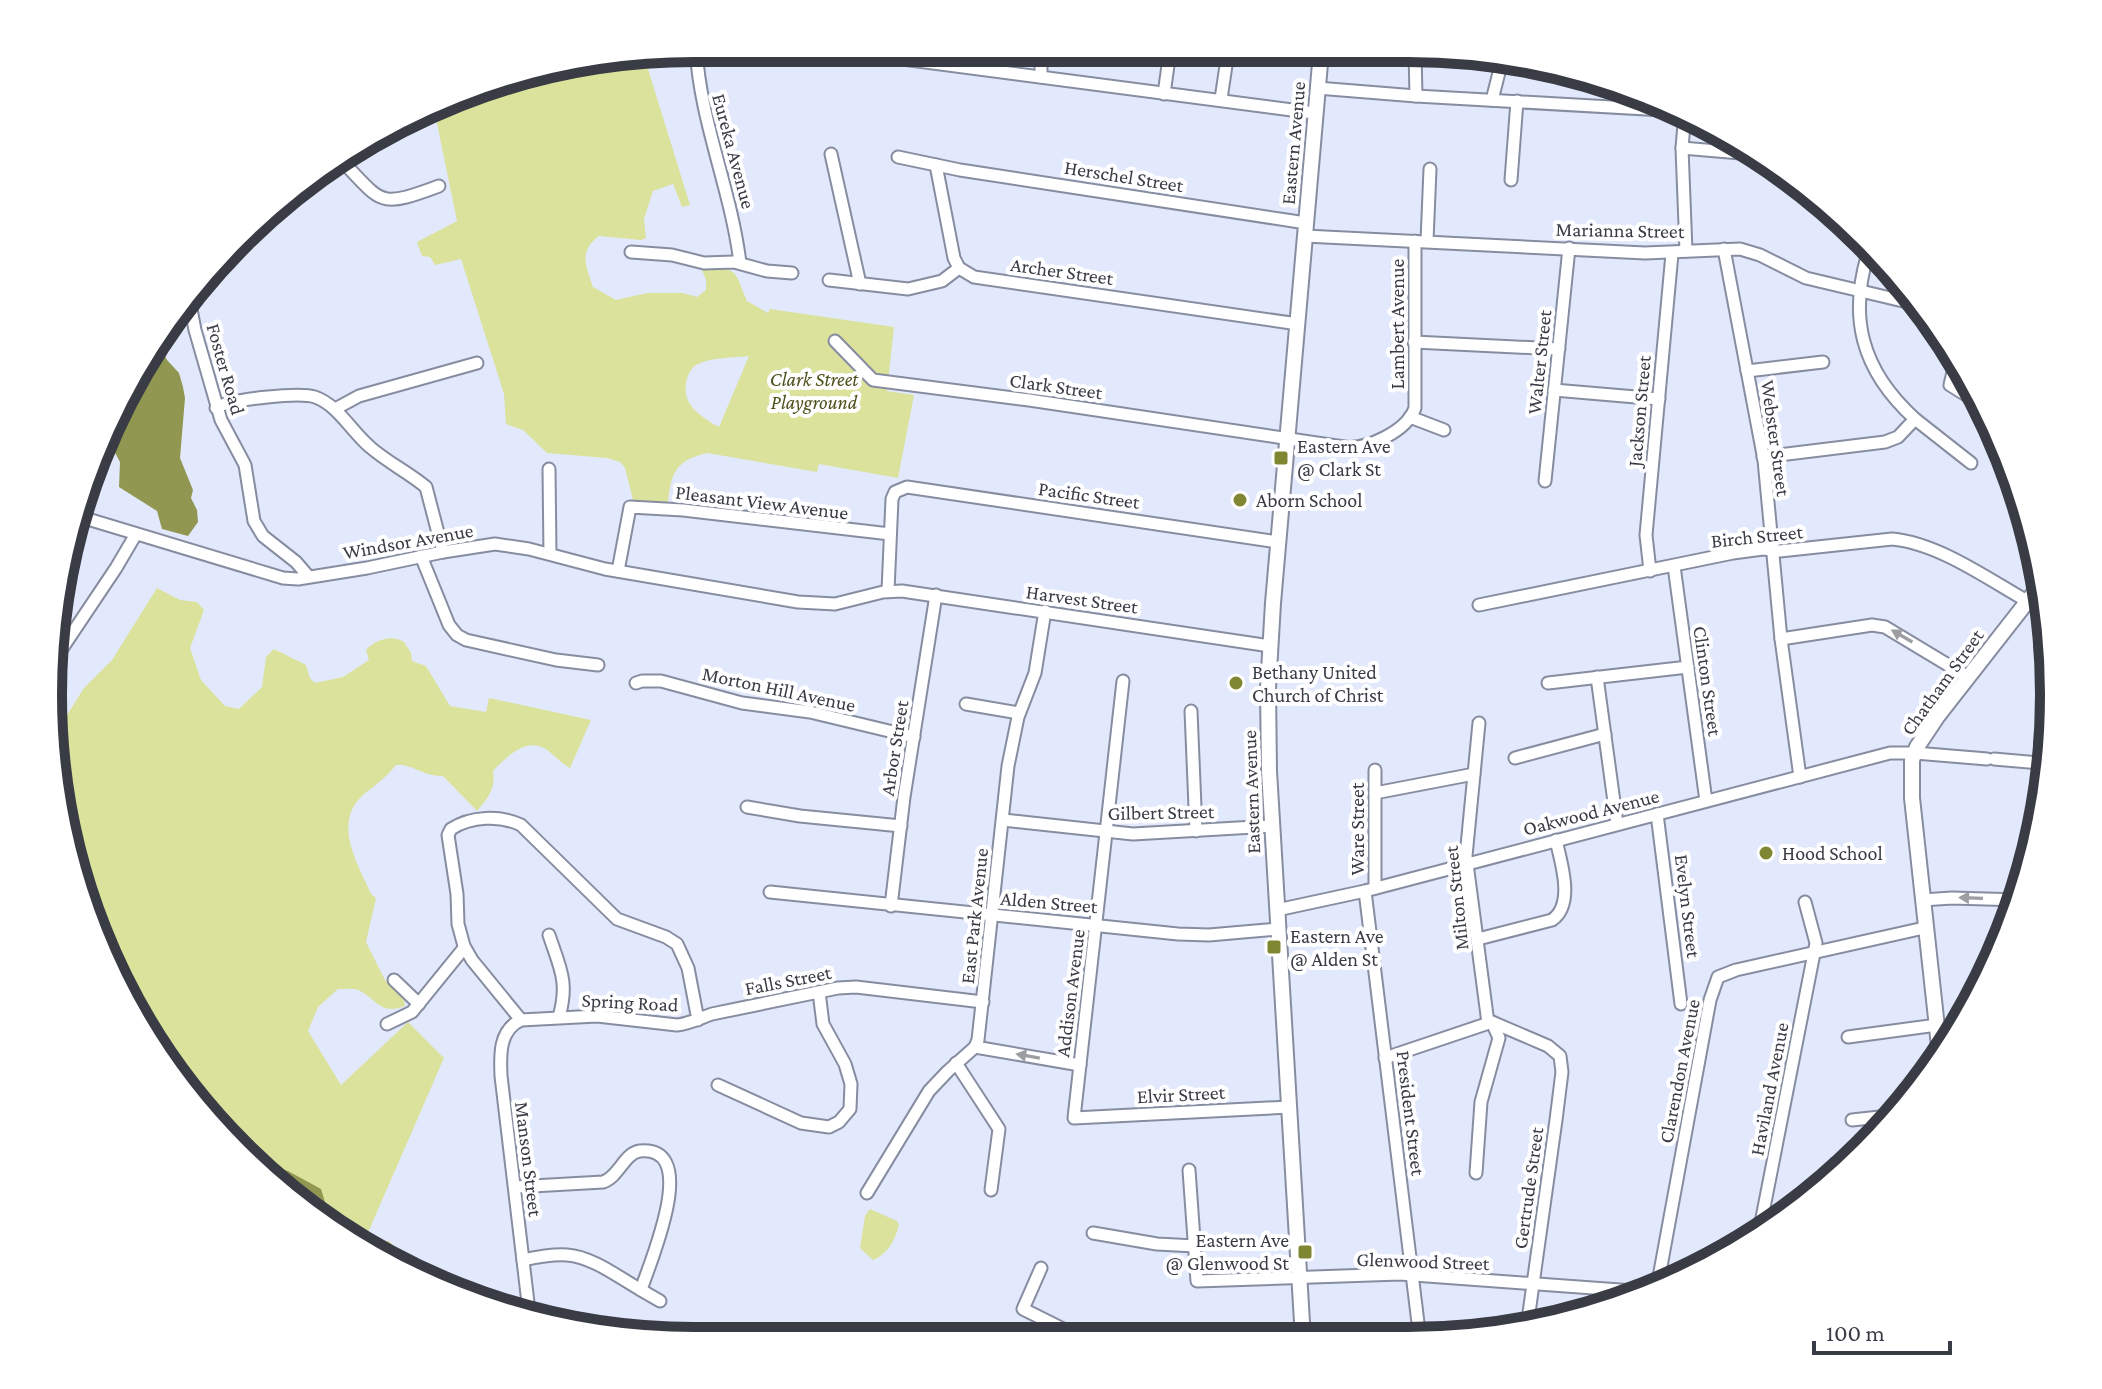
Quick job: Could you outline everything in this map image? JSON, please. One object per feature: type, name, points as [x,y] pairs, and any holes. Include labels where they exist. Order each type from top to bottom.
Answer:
[{"type":"main road","name":"Eastern Avenue","points":[[1302,1327],[1268,729],[1270,646],[1278,542],[1320,62]]},
{"type":"main road","name":"Chatham Street","points":[[1938,1038],[1924,928],[1912,798],[1912,760],[1933,722],[2033,598]]},
{"type":"street","name":"Eureka Avenue","points":[[697,62],[699,90],[733,216],[740,263]]},
{"type":"street","points":[[924,62],[1315,113]]},
{"type":"street","points":[[1041,62],[1041,77]]},
{"type":"street","points":[[1164,94],[1168,62]]},
{"type":"street","points":[[1221,99],[1227,62]]},
{"type":"street","points":[[1415,62],[1416,96]]},
{"type":"street","points":[[1492,100],[1500,69]]},
{"type":"street","points":[[1317,88],[1647,109]]},
{"type":"street","points":[[1511,180],[1517,101]]},
{"type":"street","points":[[1683,125],[1686,251]]},
{"type":"street","points":[[1682,148],[1732,152]]},
{"type":"street","points":[[831,154],[860,284]]},
{"type":"street","name":"Herschel Street","points":[[898,157],[1306,229]]},
{"type":"street","points":[[829,280],[908,289],[942,281],[959,268],[954,258],[936,165]]},
{"type":"street","points":[[347,166],[380,198],[400,200],[439,186]]},
{"type":"street","name":"Lambert Avenue","points":[[1288,438],[1354,448],[1376,442],[1410,417],[1415,398],[1414,342],[1430,169]]},
{"type":"street","name":"Marianna Street","points":[[1306,229],[1421,241],[1672,254],[1724,249],[1750,251],[1796,274],[1903,301]]},
{"type":"street","name":"Walter Street","points":[[1545,481],[1569,248]]},
{"type":"street","name":"Webster Street","points":[[1724,249],[1763,457],[1781,639],[1800,777]]},
{"type":"street","points":[[631,252],[672,255],[704,263],[740,263],[767,271],[792,273]]},
{"type":"street","name":"Jackson Street","points":[[1650,571],[1646,535],[1672,254]]},
{"type":"street","points":[[1867,259],[1858,291],[1861,325],[1869,356],[1884,385],[1915,419],[1971,463]]},
{"type":"street","name":"Archer Street","points":[[959,268],[974,277],[1298,324]]},
{"type":"street","name":"Foster Road","points":[[194,308],[216,408],[227,436],[245,465],[254,521],[263,536],[296,562],[308,576]]},
{"type":"street","name":"Clark Street","points":[[835,341],[873,380],[1288,438]]},
{"type":"street","points":[[1414,342],[1559,349]]},
{"type":"street","points":[[1747,371],[1823,362]]},
{"type":"street","points":[[335,409],[359,396],[477,363]]},
{"type":"street","points":[[1953,374],[1950,385],[1963,393]]},
{"type":"street","points":[[1554,390],[1659,399]]},
{"type":"street","points":[[216,408],[236,400],[305,395],[314,396],[335,409],[368,446],[426,487],[443,552]]},
{"type":"street","points":[[1410,417],[1444,430]]},
{"type":"street","points":[[1763,457],[1885,442],[1898,437],[1915,419]]},
{"type":"street","points":[[549,469],[550,554]]},
{"type":"street","name":"Pacific Street","points":[[890,534],[892,499],[895,492],[907,487],[1278,542]]},
{"type":"street","name":"Pleasant View Avenue","points":[[618,571],[630,507],[683,510],[890,534]]},
{"type":"street","name":"Windsor Avenue","points":[[88,519],[275,577],[295,579],[495,544],[618,571],[798,602],[844,603],[888,591]]},
{"type":"street","points":[[64,646],[136,534]]},
{"type":"street","points":[[888,591],[890,534]]},
{"type":"street","name":"Birch Street","points":[[1479,605],[1733,553],[1892,539],[1905,540],[2031,591]]},
{"type":"street","points":[[421,556],[449,625],[466,640],[598,665]]},
{"type":"street","name":"Clinton Street","points":[[1674,566],[1706,801]]},
{"type":"street","name":"Harvest Street","points":[[888,591],[936,595],[1270,646]]},
{"type":"street","name":"Arbor Street","points":[[891,906],[936,595]]},
{"type":"street","name":"East Park Avenue","points":[[975,1047],[983,1002],[1008,766],[1019,713],[1035,673],[1045,611]]},
{"type":"street","points":[[1781,639],[1872,625],[1885,627],[1968,677]]},
{"type":"street","points":[[1548,683],[1688,667]]},
{"type":"street","points":[[1597,677],[1617,824]]},
{"type":"street","name":"Morton Hill Avenue","points":[[636,683],[661,681],[742,703],[810,712],[914,737]]},
{"type":"street","name":"Addison Avenue","points":[[1074,1118],[1123,681]]},
{"type":"street","points":[[966,704],[1019,713]]},
{"type":"street","points":[[1191,711],[1196,831]]},
{"type":"street","name":"Milton Street","points":[[1476,1173],[1481,1102],[1499,1038],[1490,1022],[1467,863],[1479,723]]},
{"type":"street","points":[[1515,758],[1605,734]]},
{"type":"street","name":"Oakwood Avenue","points":[[1277,910],[1370,890],[1890,753],[2036,763]]},
{"type":"street","name":"Ware Street","points":[[1370,890],[1375,770]]},
{"type":"street","points":[[1375,793],[1474,774]]},
{"type":"street","points":[[747,807],[901,826]]},
{"type":"street","name":"Evelyn Street","points":[[1657,814],[1681,1004]]},
{"type":"street","points":[[521,1020],[464,948],[458,924],[448,835],[451,829],[471,821],[502,819],[521,825],[617,919],[677,944],[688,968],[698,1020]]},
{"type":"street","name":"Gilbert Street","points":[[1003,820],[1146,834],[1272,826]]},
{"type":"street","points":[[1478,939],[1552,920],[1562,910],[1564,878],[1556,840]]},
{"type":"street","name":"President Street","points":[[1370,890],[1385,1058],[1419,1327]]},
{"type":"street","name":"Alden Street","points":[[770,892],[1192,935],[1278,929]]},
{"type":"street","points":[[1922,900],[2005,900]]},
{"type":"street","name":"Haviland Avenue","points":[[1762,1218],[1816,943],[1805,902]]},
{"type":"street","name":"Clarendon Avenue","points":[[1660,1275],[1716,980],[1724,973],[1924,928]]},
{"type":"street","name":"Spring Road","points":[[549,935],[564,981],[565,993],[559,1017]]},
{"type":"street","points":[[387,1024],[412,1012],[464,948]]},
{"type":"street","points":[[394,980],[419,1004]]},
{"type":"street","name":"Falls Street","points":[[698,1020],[712,1014],[856,987],[983,1002]]},
{"type":"street","points":[[718,1085],[801,1123],[829,1127],[839,1122],[850,1109],[851,1084],[845,1064],[823,1024],[819,992]]},
{"type":"street","name":"Spring Road","points":[[521,1020],[625,1018],[677,1025],[698,1020]]},
{"type":"street","name":"Manson Street","points":[[521,1020],[505,1035],[500,1054],[528,1304]]},
{"type":"street","points":[[1385,1058],[1490,1022]]},
{"type":"street","name":"Gertrude Street","points":[[1490,1022],[1548,1046],[1559,1054],[1562,1072],[1529,1315]]},
{"type":"street","points":[[1848,1037],[1937,1025]]},
{"type":"street","points":[[867,1193],[929,1091],[975,1047],[1080,1065]]},
{"type":"street","points":[[956,1063],[999,1129],[991,1190]]},
{"type":"street","name":"Elvir Street","points":[[1074,1118],[1289,1107]]},
{"type":"street","points":[[1852,1120],[1878,1117]]},
{"type":"street","points":[[515,1187],[603,1182],[615,1175],[631,1156],[641,1151],[655,1153],[668,1165],[671,1175],[669,1199],[641,1290]]},
{"type":"street","points":[[1093,1233],[1157,1244],[1195,1246],[1189,1170]]},
{"type":"street","name":"Glenwood Street","points":[[1195,1246],[1197,1281],[1414,1276],[1619,1290]]},
{"type":"street","points":[[523,1260],[552,1255],[574,1256],[660,1301]]},
{"type":"street","points":[[1041,1268],[1023,1309],[1059,1327]]},
{"type":"green space","name":"Clark Street Playground","points":[[646,64],[690,205],[682,207],[673,184],[653,191],[644,219],[646,238],[599,236],[586,253],[586,265],[593,287],[616,300],[647,293],[683,293],[697,297],[706,290],[702,270],[723,269],[737,277],[747,301],[768,313],[770,309],[894,327],[887,391],[914,395],[898,478],[819,464],[817,472],[707,453],[688,460],[677,469],[668,502],[633,500],[625,468],[620,462],[547,453],[523,430],[506,424],[504,394],[461,259],[435,265],[430,257],[422,256],[417,242],[457,221],[436,117],[531,84]],"holes":[[[749,356],[719,427],[693,408],[686,395],[689,374],[704,362]]]},
{"type":"green space","points":[[157,588],[180,600],[197,602],[204,610],[190,648],[201,680],[225,706],[239,709],[262,687],[266,657],[274,649],[306,665],[315,683],[343,677],[369,660],[366,650],[370,646],[394,638],[404,642],[412,661],[426,666],[450,706],[486,712],[489,698],[591,720],[570,768],[544,748],[523,747],[509,755],[493,771],[490,792],[477,811],[443,776],[402,765],[396,765],[354,806],[349,818],[350,844],[371,894],[376,898],[366,942],[385,980],[404,1000],[405,1006],[390,1009],[358,990],[338,989],[318,1007],[308,1031],[341,1085],[408,1022],[444,1058],[367,1235],[277,1170],[219,1112],[193,1080],[147,1011],[110,937],[74,818],[63,722],[84,688],[112,660]]},
{"type":"green space","points":[[870,1209],[897,1221],[899,1225],[890,1246],[873,1260],[860,1248],[865,1216]]},
{"type":"green space","points":[[389,1241],[400,1254],[380,1243]]},
{"type":"shaded area","points":[[163,352],[179,373],[185,398],[180,458],[193,490],[191,498],[198,522],[188,536],[162,529],[157,511],[119,487],[120,462],[112,447]]},
{"type":"shaded area","points":[[274,1167],[321,1189],[323,1206],[309,1196]]},
{"type":"place","name":"Eastern Ave @ Clark St","points":[[1281,458]]},
{"type":"place","name":"Aborn School","points":[[1240,500]]},
{"type":"place","name":"Bethany United Church of Christ","points":[[1236,683]]},
{"type":"place","name":"Hood School","points":[[1766,853]]},
{"type":"place","name":"Eastern Ave @ Alden St","points":[[1274,947]]},
{"type":"place","name":"Eastern Ave @ Glenwood St","points":[[1305,1252]]}]
